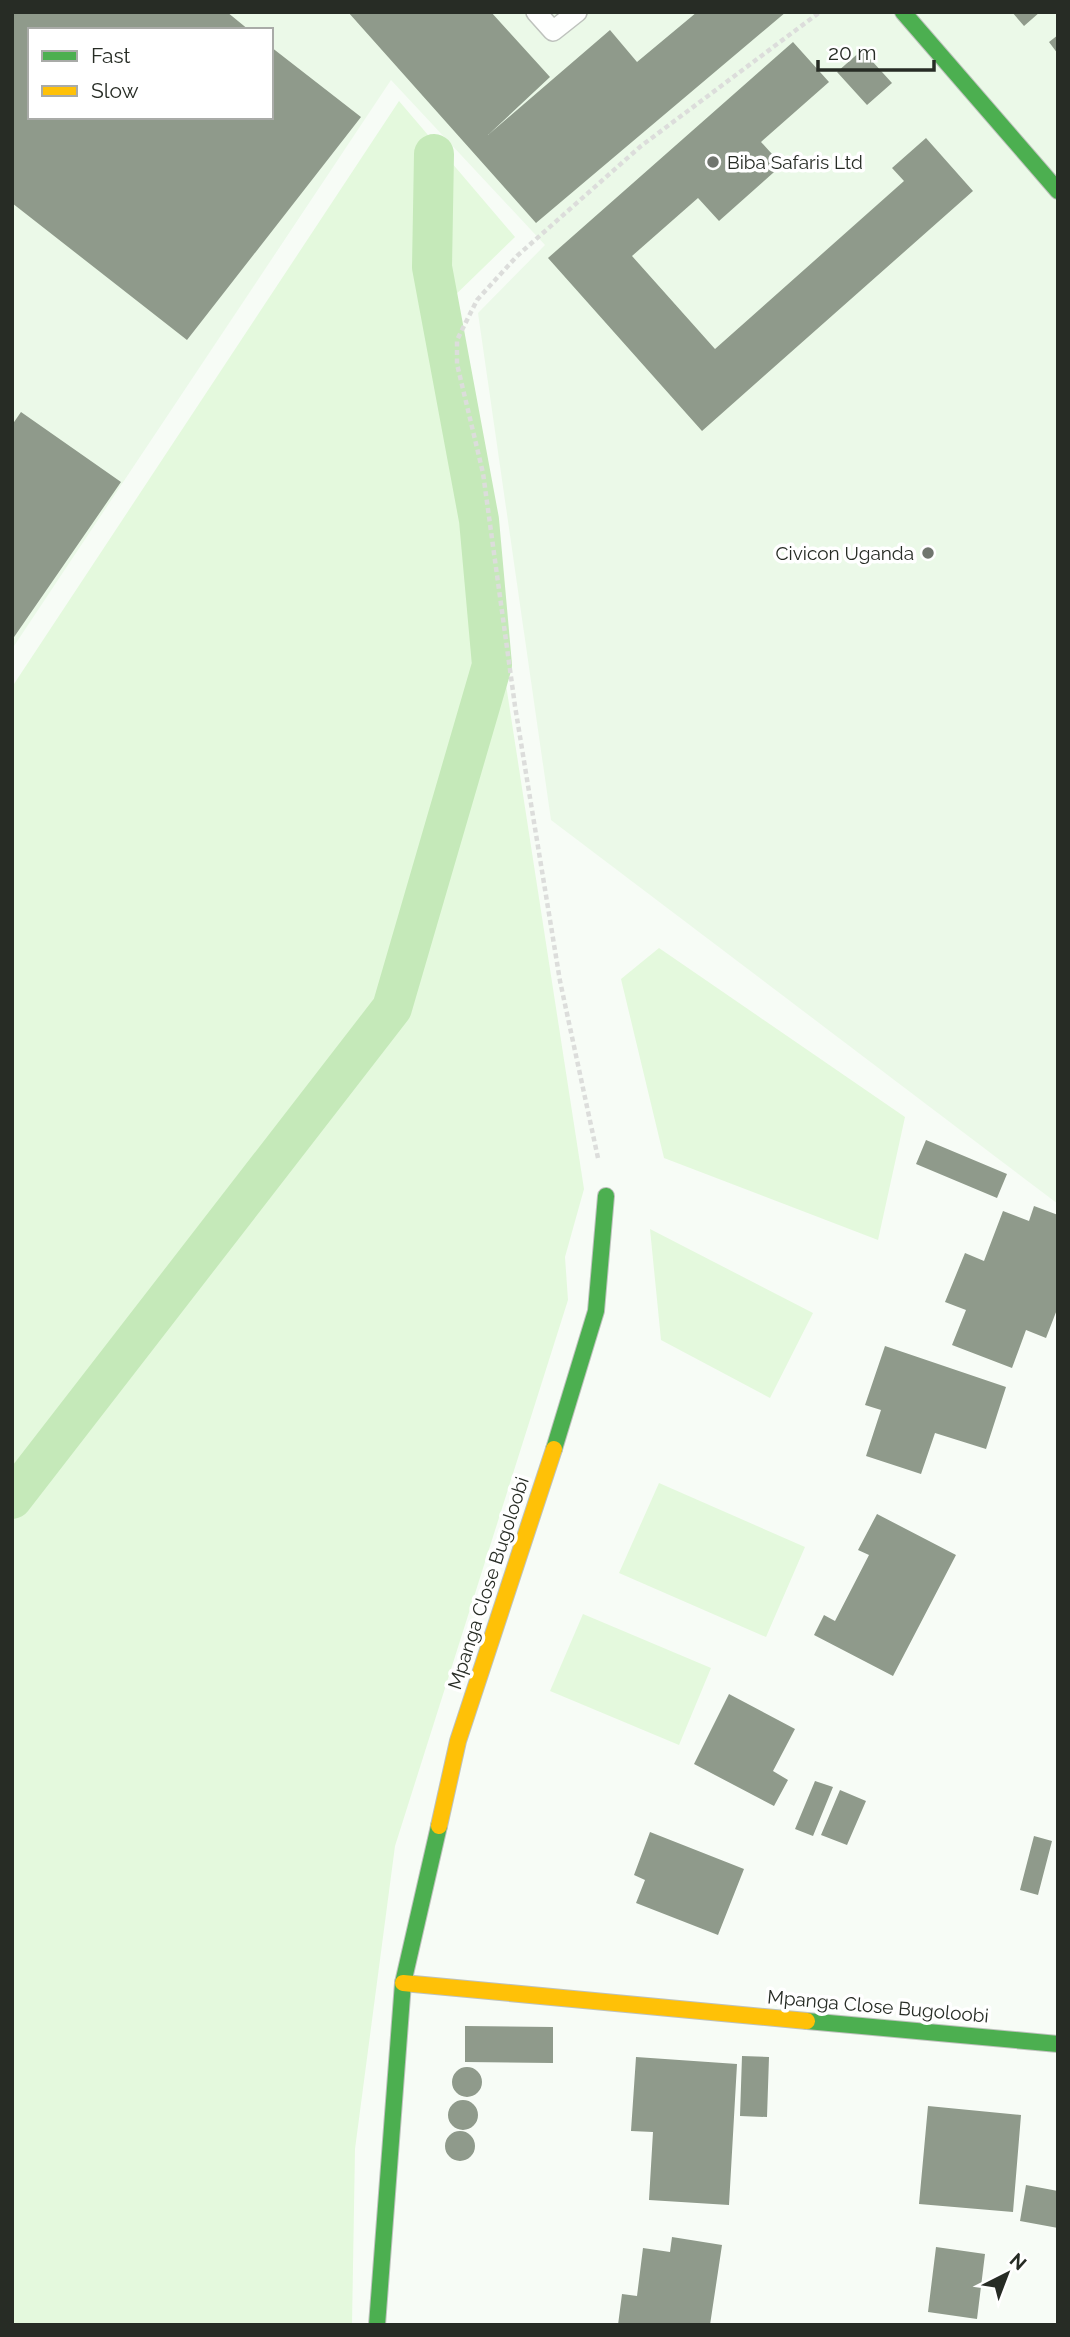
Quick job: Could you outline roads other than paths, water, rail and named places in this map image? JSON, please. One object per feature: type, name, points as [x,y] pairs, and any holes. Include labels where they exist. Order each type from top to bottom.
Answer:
[{"type":"street","points":[[903,12],[1058,191]]},
{"type":"street","name":"Mpanga Close Bugoloobi","points":[[377,2325],[402,1983],[458,1741],[584,1359],[596,1311],[606,1196]]},
{"type":"street","name":"Mpanga Close Bugoloobi","points":[[402,1983],[1058,2044]]},
{"type":"lane","points":[[536,12],[553,31],[577,12]]},
{"type":"waterway","points":[[12,1499],[392,1008],[492,665],[479,520],[432,267],[434,154]]},
{"type":"place","name":"Biba Safaris Ltd","points":[[713,162]]},
{"type":"place","name":"Civicon Uganda","points":[[928,553]]}]
